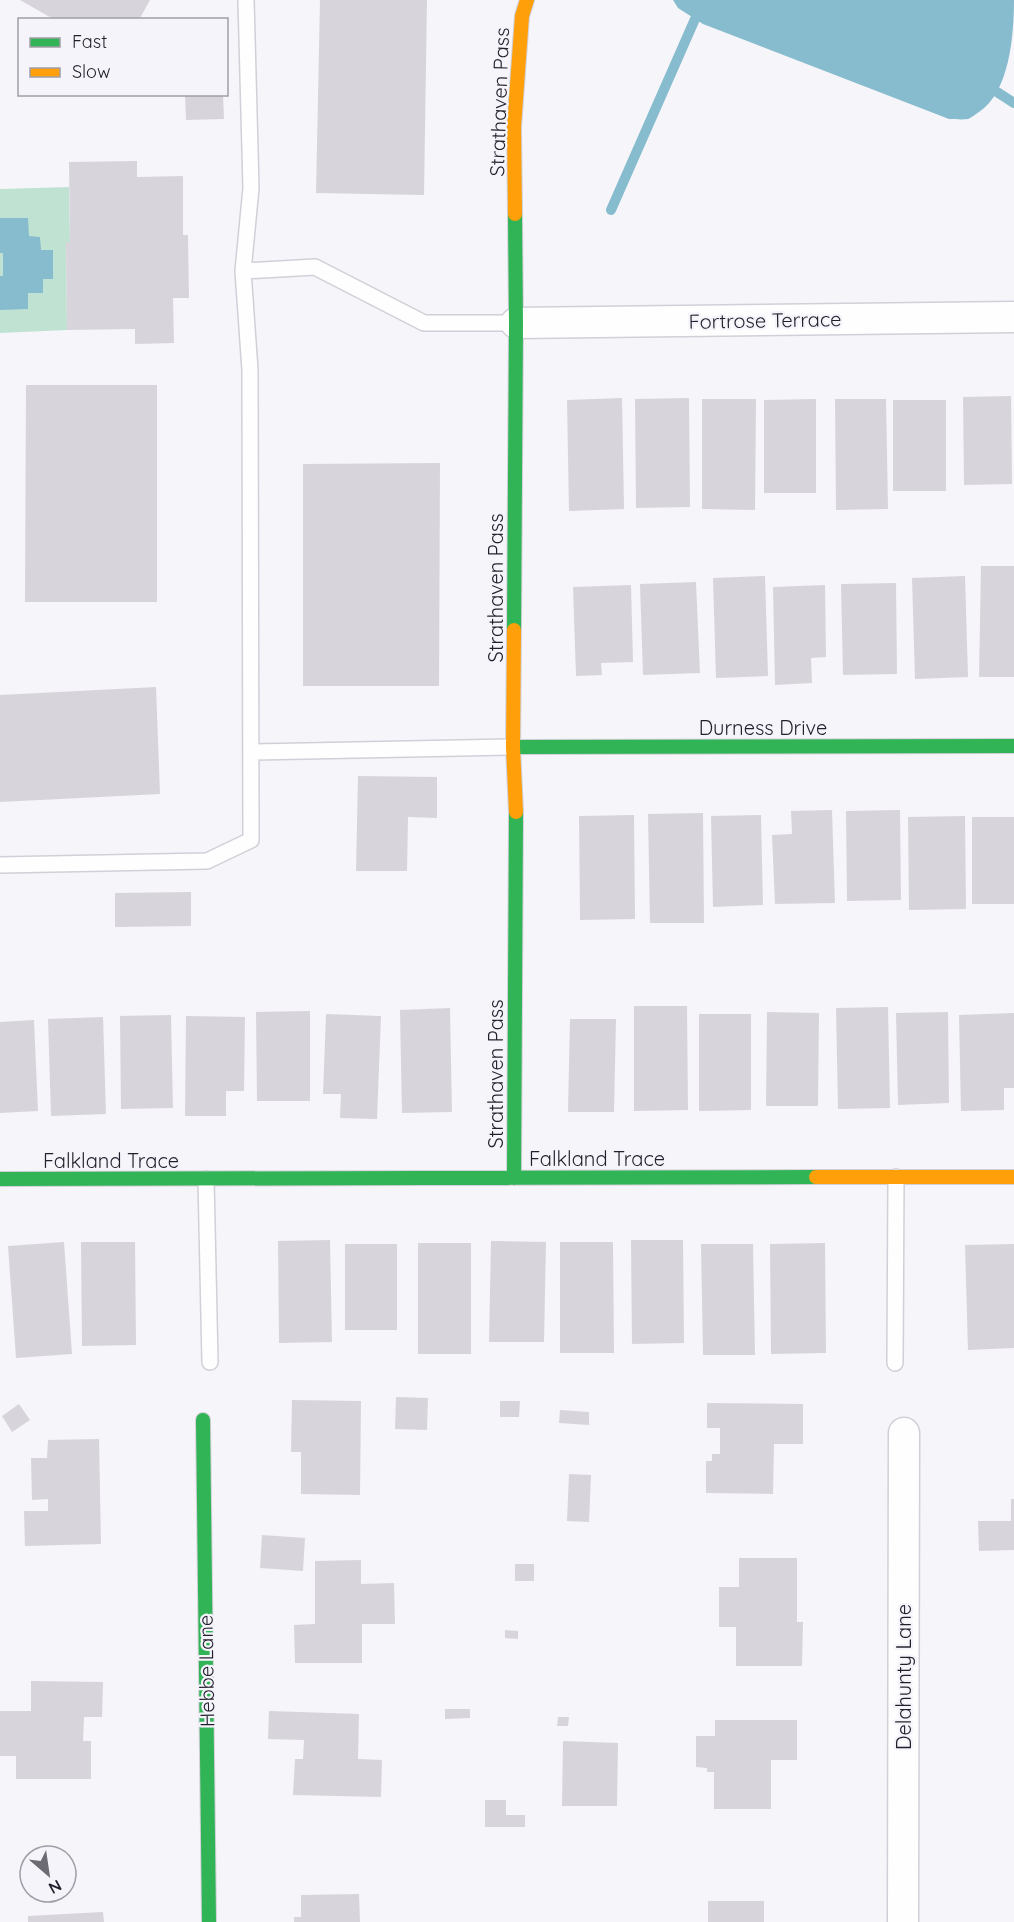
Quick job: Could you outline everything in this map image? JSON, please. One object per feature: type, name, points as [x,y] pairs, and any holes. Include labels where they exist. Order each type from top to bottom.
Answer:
[{"type":"street","name":"Strathaven Pass","points":[[514,1178],[516,797],[513,747],[516,323],[514,127],[522,16],[527,0]]},
{"type":"street","name":"Fortrose Terrace","points":[[516,323],[1014,317]]},
{"type":"street","name":"Durness Drive","points":[[513,747],[1014,746]]},
{"type":"street","name":"Falkland Trace","points":[[0,1179],[1014,1177]]},
{"type":"street","name":"Hebbe Lane","points":[[203,1420],[208,1922]]},
{"type":"street","name":"Delahunty Lane","points":[[903,1922],[904,1433]]},
{"type":"lane","points":[[0,865],[207,861],[251,840],[250,370],[243,271],[251,188],[246,0]]},
{"type":"lane","points":[[243,271],[315,267],[424,323],[516,323]]},
{"type":"lane","points":[[251,752],[513,747]]},
{"type":"lane","points":[[895,1363],[896,1177]]},
{"type":"lane","points":[[206,1179],[210,1362]]},
{"type":"green space","points":[[69,187],[70,242],[66,243],[67,330],[0,333],[0,189]]},
{"type":"water","points":[[673,0],[1014,0],[1013,29],[1008,61],[998,91],[989,103],[968,119],[949,119],[703,24],[678,8]]},
{"type":"water","points":[[0,218],[28,218],[29,236],[40,237],[41,250],[53,250],[53,279],[43,279],[43,293],[28,293],[28,309],[0,310],[3,253],[0,253]]},
{"type":"building","points":[[20,0],[150,0],[140,18],[52,18]]},
{"type":"building","points":[[320,0],[427,0],[424,195],[316,193]]},
{"type":"building","points":[[185,96],[223,96],[224,119],[186,120]]},
{"type":"building","points":[[137,161],[137,177],[183,176],[183,235],[188,235],[189,298],[173,298],[174,343],[135,344],[135,329],[67,330],[66,242],[70,242],[69,162]]},
{"type":"building","points":[[26,385],[157,385],[157,602],[25,602]]},
{"type":"building","points":[[1011,396],[1012,484],[964,485],[963,397]]},
{"type":"building","points":[[622,398],[624,509],[569,511],[567,400]]},
{"type":"building","points":[[689,398],[690,507],[636,508],[635,399]]},
{"type":"building","points":[[702,399],[756,399],[755,510],[702,509]]},
{"type":"building","points":[[816,399],[816,493],[764,493],[764,400]]},
{"type":"building","points":[[835,399],[886,399],[888,509],[836,510]]},
{"type":"building","points":[[893,400],[946,400],[946,491],[893,491]]},
{"type":"building","points":[[440,463],[439,686],[303,686],[303,464]]},
{"type":"building","points":[[981,566],[1014,566],[1014,677],[979,677]]},
{"type":"building","points":[[765,576],[768,676],[716,678],[713,578]]},
{"type":"building","points":[[965,576],[968,677],[915,679],[912,578]]},
{"type":"building","points":[[696,582],[700,673],[643,675],[640,584]]},
{"type":"building","points":[[896,583],[897,674],[843,675],[841,584]]},
{"type":"building","points":[[631,585],[633,662],[601,663],[602,675],[576,676],[573,587]]},
{"type":"building","points":[[825,585],[826,657],[811,658],[812,683],[775,685],[773,587]]},
{"type":"building","points":[[156,687],[160,794],[0,802],[0,695]]},
{"type":"building","points":[[358,776],[437,777],[437,818],[408,817],[407,871],[356,871]]},
{"type":"building","points":[[832,810],[835,903],[775,904],[772,835],[792,834],[791,811]]},
{"type":"building","points":[[900,810],[901,900],[847,901],[846,811]]},
{"type":"building","points":[[703,813],[704,923],[650,923],[648,814]]},
{"type":"building","points":[[634,815],[635,919],[580,920],[579,816]]},
{"type":"building","points":[[761,815],[763,905],[713,907],[711,816]]},
{"type":"building","points":[[965,816],[966,909],[909,910],[908,817]]},
{"type":"building","points":[[972,817],[1014,817],[1014,904],[972,904]]},
{"type":"building","points":[[191,892],[191,926],[115,927],[115,893]]},
{"type":"building","points":[[634,1006],[687,1006],[688,1110],[634,1111]]},
{"type":"building","points":[[888,1007],[890,1108],[838,1109],[836,1008]]},
{"type":"building","points":[[450,1008],[452,1112],[402,1113],[400,1010]]},
{"type":"building","points":[[310,1011],[310,1101],[257,1101],[256,1012]]},
{"type":"building","points":[[767,1012],[819,1013],[818,1106],[766,1106]]},
{"type":"building","points":[[948,1012],[949,1103],[898,1105],[896,1013]]},
{"type":"building","points":[[1014,1013],[1014,1088],[1004,1088],[1004,1110],[961,1111],[959,1015]]},
{"type":"building","points":[[326,1014],[381,1016],[377,1119],[340,1118],[341,1094],[323,1094]]},
{"type":"building","points":[[699,1014],[751,1014],[751,1110],[699,1111]]},
{"type":"building","points":[[171,1015],[173,1108],[121,1109],[120,1016]]},
{"type":"building","points":[[186,1016],[245,1017],[244,1091],[226,1091],[226,1116],[185,1116]]},
{"type":"building","points":[[103,1017],[106,1114],[51,1116],[48,1019]]},
{"type":"building","points":[[570,1019],[616,1019],[614,1112],[568,1112]]},
{"type":"building","points":[[34,1020],[38,1111],[0,1113],[0,1022]]},
{"type":"building","points":[[330,1240],[332,1342],[279,1343],[278,1241]]},
{"type":"building","points":[[631,1240],[683,1240],[684,1343],[632,1344]]},
{"type":"building","points":[[491,1241],[546,1242],[544,1342],[489,1342]]},
{"type":"building","points":[[64,1242],[72,1354],[16,1358],[8,1246]]},
{"type":"building","points":[[81,1242],[135,1242],[136,1345],[82,1346]]},
{"type":"building","points":[[560,1242],[613,1242],[614,1353],[560,1353]]},
{"type":"building","points":[[418,1243],[471,1243],[471,1354],[418,1354]]},
{"type":"building","points":[[825,1243],[826,1353],[771,1354],[770,1244]]},
{"type":"building","points":[[345,1244],[397,1244],[397,1330],[345,1330]]},
{"type":"building","points":[[701,1244],[753,1244],[755,1355],[703,1355]]},
{"type":"building","points":[[1014,1244],[1014,1348],[968,1350],[965,1245]]},
{"type":"building","points":[[396,1397],[428,1398],[427,1430],[395,1429]]},
{"type":"building","points":[[292,1400],[361,1401],[360,1495],[301,1494],[301,1452],[291,1452]]},
{"type":"building","points":[[500,1401],[520,1401],[519,1417],[500,1417]]},
{"type":"building","points":[[707,1403],[803,1404],[803,1444],[774,1444],[773,1494],[706,1493],[706,1461],[712,1461],[712,1454],[720,1454],[720,1428],[707,1428]]},
{"type":"building","points":[[19,1404],[30,1420],[12,1432],[2,1416]]},
{"type":"building","points":[[560,1410],[589,1412],[589,1425],[559,1423]]},
{"type":"building","points":[[99,1439],[101,1544],[25,1546],[24,1511],[48,1511],[48,1499],[32,1500],[31,1458],[47,1458],[48,1440]]},
{"type":"building","points":[[569,1474],[591,1475],[589,1522],[567,1521]]},
{"type":"building","points":[[1011,1499],[1014,1499],[1014,1550],[979,1551],[978,1521],[1011,1521]]},
{"type":"building","points":[[262,1535],[305,1538],[303,1571],[260,1568]]},
{"type":"building","points":[[739,1558],[797,1558],[797,1622],[803,1622],[802,1666],[736,1666],[736,1627],[719,1627],[719,1587],[739,1587]]},
{"type":"building","points":[[361,1560],[361,1584],[394,1583],[395,1624],[362,1624],[362,1663],[295,1663],[294,1625],[315,1624],[315,1561]]},
{"type":"building","points":[[515,1564],[534,1564],[534,1581],[515,1581]]},
{"type":"building","points":[[505,1630],[518,1631],[518,1639],[505,1638]]},
{"type":"building","points":[[31,1681],[103,1682],[102,1717],[84,1717],[83,1741],[91,1741],[91,1779],[16,1779],[16,1756],[0,1756],[0,1711],[31,1711]]},
{"type":"building","points":[[445,1709],[470,1709],[470,1718],[445,1719]]},
{"type":"building","points":[[269,1711],[359,1714],[358,1759],[382,1760],[381,1797],[293,1795],[295,1759],[303,1759],[304,1740],[268,1739]]},
{"type":"building","points":[[558,1717],[569,1717],[568,1726],[557,1726]]},
{"type":"building","points":[[715,1720],[797,1720],[797,1760],[771,1760],[771,1809],[714,1809],[714,1772],[707,1772],[707,1768],[696,1767],[696,1736],[715,1736]]},
{"type":"building","points":[[563,1741],[618,1743],[617,1806],[562,1806]]},
{"type":"building","points":[[485,1800],[506,1800],[506,1815],[525,1815],[525,1827],[485,1827]]},
{"type":"building","points":[[359,1894],[360,1922],[294,1922],[294,1917],[301,1917],[301,1895]]},
{"type":"building","points":[[708,1901],[764,1901],[764,1922],[708,1922]]},
{"type":"building","points":[[103,1912],[104,1922],[28,1922],[28,1916]]},
{"type":"waterway","points":[[611,210],[695,19]]},
{"type":"waterway","points":[[997,92],[1014,103]]},
{"type":"traffic: fast","points":[[514,630],[515,214]]},
{"type":"traffic: fast","points":[[513,747],[1014,746]]},
{"type":"traffic: fast","points":[[514,1178],[516,812]]},
{"type":"traffic: fast","points":[[0,1179],[816,1177]]},
{"type":"traffic: fast","points":[[203,1420],[209,1922]]},
{"type":"traffic: slow","points":[[515,214],[514,127],[522,16],[527,0]]},
{"type":"traffic: slow","points":[[514,630],[513,747],[516,812]]},
{"type":"traffic: slow","points":[[816,1177],[1014,1177]]}]
